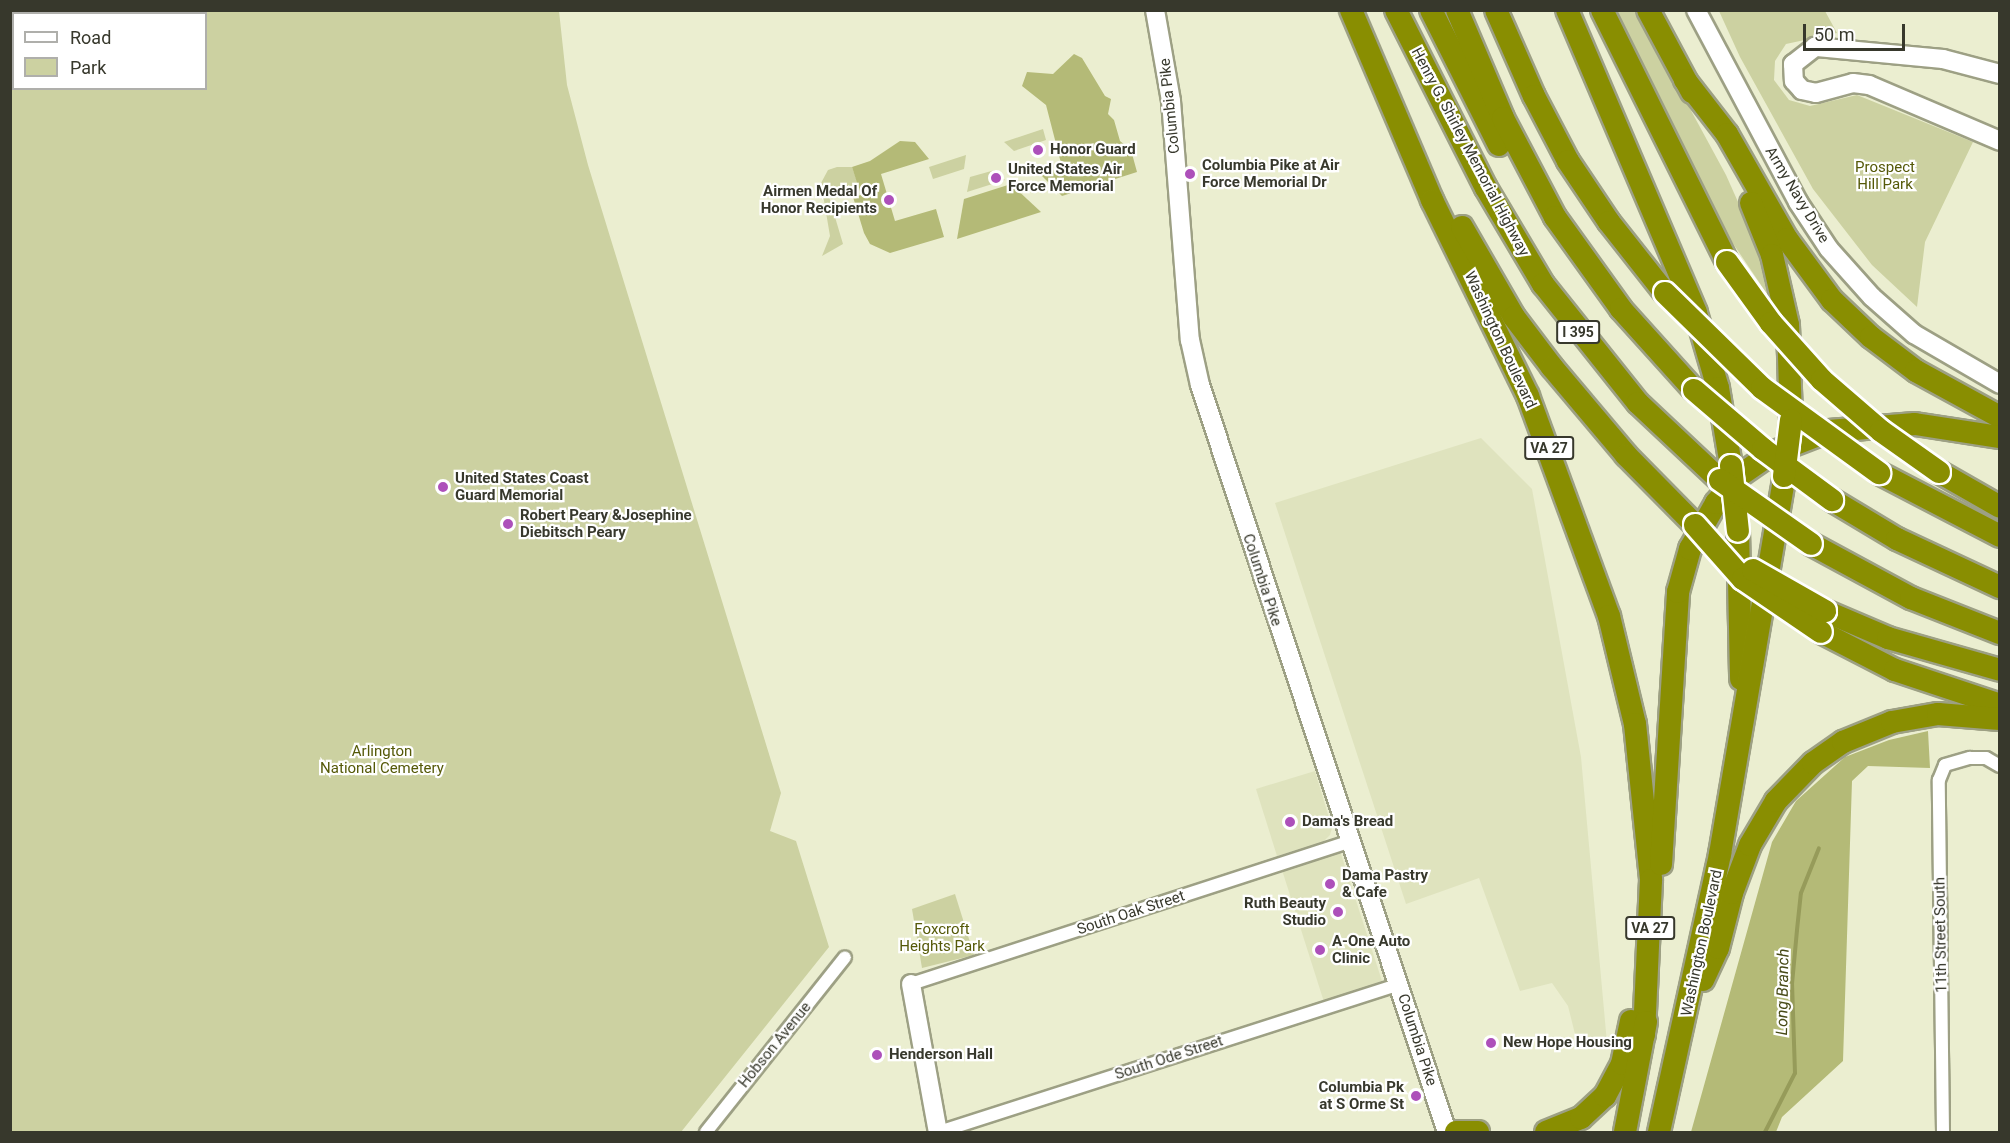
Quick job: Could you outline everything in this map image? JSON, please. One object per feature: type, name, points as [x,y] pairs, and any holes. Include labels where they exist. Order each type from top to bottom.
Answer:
[{"type":"highway","points":[[1334,10],[1379,79]]},
{"type":"highway","name":"Washington Boulevard","points":[[1351,10],[1432,200],[1528,396],[1582,536],[1628,688],[1646,822]]},
{"type":"highway","name":"Henry G. Shirley Memorial Highway","points":[[1396,10],[1486,188],[1543,285],[1618,382],[1811,544],[1911,598],[2000,633]]},
{"type":"highway","points":[[1431,10],[1505,158],[1555,217],[1621,309],[1694,390],[1763,449],[1832,500],[1897,539],[2000,587]]},
{"type":"highway","points":[[1457,10],[1506,126],[1555,217]]},
{"type":"highway","points":[[1496,10],[1534,96],[1568,161],[1609,222],[1665,293],[1762,388],[1879,473],[2000,536]]},
{"type":"highway","points":[[1567,10],[1696,313],[1718,388],[1726,473],[1738,531],[1741,611],[1739,753]]},
{"type":"highway","points":[[1602,10],[1727,262],[1771,323],[1822,380],[1881,431],[1939,471],[2000,507]]},
{"type":"highway","points":[[1648,10],[1745,192],[1772,255],[1791,349],[1791,420],[1784,478],[1739,753]]},
{"type":"highway","points":[[1685,80],[1727,134],[1787,240],[1832,300],[1871,337],[1916,371],[2000,417]]},
{"type":"highway","points":[[1401,126],[1442,190],[1514,317],[1576,397],[1656,488],[1695,525],[1750,568],[1895,670],[2000,705]]},
{"type":"highway","points":[[1644,1035],[1656,965],[1676,610],[1685,561],[1703,521],[1738,476],[1772,453],[1810,436],[1852,428],[1915,424],[2000,437]]},
{"type":"highway","points":[[1823,621],[2000,669]]},
{"type":"highway","points":[[1688,1011],[1718,948],[1732,893],[1750,845],[1776,801],[1800,774],[1843,742],[1892,722],[1938,714],[2000,719]]},
{"type":"highway","name":"Washington Boulevard","points":[[1659,1132],[1688,1011],[1739,753]]},
{"type":"highway","points":[[1546,1132],[1569,1125],[1597,1105],[1622,1064],[1636,980],[1646,822]]},
{"type":"highway","name":"VA 27","points":[[1625,1132],[1644,1035],[1651,880],[1646,822]]},
{"type":"highway","points":[[1674,1132],[1675,1068]]},
{"type":"highway","points":[[1456,1132],[1478,1132]]},
{"type":"main road","name":"Columbia Pike","points":[[1155,10],[1171,101],[1189,330],[1200,385],[1447,1132]]},
{"type":"main road","name":"Army Navy Drive","points":[[1696,10],[1798,202],[1829,249],[1872,297],[1907,328],[2000,384]]},
{"type":"main road","points":[[2000,74],[1944,59],[1815,47],[1793,64],[1794,81],[1802,90],[1816,93],[1853,83],[1869,85],[2000,141]]},
{"type":"main road","points":[[911,984],[939,1132]]},
{"type":"street","name":"11th Street South","points":[[1943,1132],[1939,780],[1945,765],[1970,758],[1986,758],[2000,766]]},
{"type":"street","name":"South Oak Street","points":[[911,984],[1351,842]]},
{"type":"street","name":"Hobson Avenue","points":[[706,1132],[845,957]]},
{"type":"street","name":"South Ode Street","points":[[939,1132],[1399,984]]},
{"type":"shaded area","points":[[1481,438],[1532,489],[1581,757],[1607,1043],[1579,1050],[1568,1006],[1552,983],[1520,991],[1479,878],[1406,904],[1275,503]]},
{"type":"shaded area","points":[[1315,771],[1332,828],[1330,835],[1323,842],[1277,856],[1256,789]]},
{"type":"shaded area","points":[[1340,851],[1382,981],[1324,1002],[1282,870]]},
{"type":"green space","name":"Arlington National Cemetery","points":[[10,11],[559,11],[567,85],[588,165],[781,793],[770,831],[796,841],[829,947],[681,1132],[11,1132]]},
{"type":"green space","points":[[1616,11],[1637,11],[1726,175],[1759,249],[1773,303],[1730,239]]},
{"type":"green space","name":"Prospect Hill Park","points":[[1719,11],[1825,11],[1837,33],[1786,44],[1775,61],[1774,80],[1789,100],[1810,106],[1857,95],[1973,142],[1925,242],[1917,307],[1872,265],[1813,189],[1740,57]]},
{"type":"green space","points":[[1074,54],[1082,58],[1105,96],[1111,99],[1108,114],[1114,120],[1120,141],[1131,150],[1137,172],[1062,196],[1040,174],[1062,167],[1046,105],[1022,86],[1027,72],[1053,74]]},
{"type":"green space","points":[[1043,129],[1046,140],[1014,151],[1004,142]]},
{"type":"green space","points":[[900,141],[915,142],[929,159],[881,174],[895,221],[936,209],[944,237],[890,253],[870,244],[864,233],[853,197],[861,195],[852,167],[870,161]]},
{"type":"green space","points":[[966,155],[964,169],[933,179],[929,167]]},
{"type":"green space","points":[[837,167],[852,167],[858,184],[834,191],[834,194],[827,190],[843,244],[822,256],[830,236],[821,183],[828,170]]},
{"type":"green space","points":[[995,170],[1005,180],[967,192],[970,177]]},
{"type":"green space","points":[[1011,184],[1041,212],[957,239],[964,199]]},
{"type":"green space","points":[[1928,731],[1930,768],[1868,766],[1852,781],[1843,1061],[1782,1117],[1776,1132],[1691,1132],[1772,842],[1796,801],[1845,757],[1889,740]]},
{"type":"green space","name":"Foxcroft Heights Park","points":[[955,894],[974,955],[922,968],[912,909]]},
{"type":"waterway","name":"Long Branch","points":[[1765,1132],[1795,1073],[1792,984],[1797,930],[1801,893],[1819,848]]},
{"type":"place","name":"Honor Guard","points":[[1038,150]]},
{"type":"place","name":"Columbia Pike at Air Force Memorial Dr","points":[[1190,174]]},
{"type":"place","name":"United States Air Force Memorial","points":[[996,178]]},
{"type":"place","name":"Airmen Medal Of Honor Recipients","points":[[889,200]]},
{"type":"place","name":"United States Coast Guard Memorial","points":[[443,487]]},
{"type":"place","name":"Robert Peary &Josephine Diebitsch Peary","points":[[508,524]]},
{"type":"place","name":"Dama's Bread","points":[[1290,822]]},
{"type":"place","name":"Dama Pastry & Cafe","points":[[1330,884]]},
{"type":"place","name":"Ruth Beauty Studio","points":[[1338,912]]},
{"type":"place","name":"A-One Auto Clinic","points":[[1320,950]]},
{"type":"place","name":"New Hope Housing","points":[[1491,1043]]},
{"type":"place","name":"Henderson Hall","points":[[877,1055]]},
{"type":"place","name":"Columbia Pk at S Orme St","points":[[1416,1096]]}]
